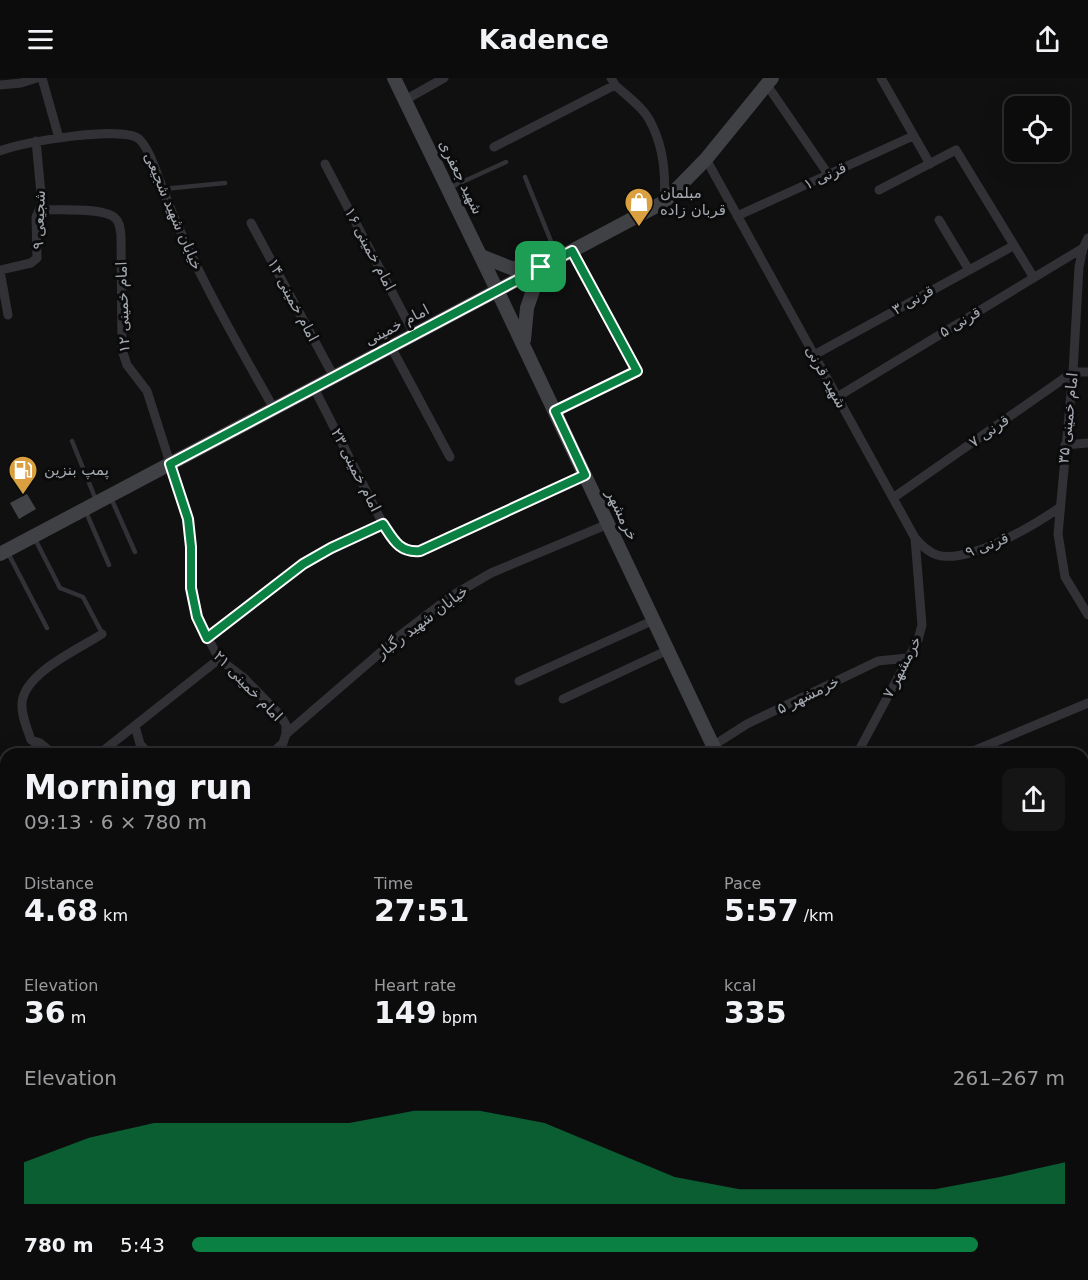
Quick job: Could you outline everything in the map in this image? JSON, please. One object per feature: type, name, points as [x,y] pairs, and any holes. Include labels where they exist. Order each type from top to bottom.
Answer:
[{"type":"main road","name":"شهید جعفری","points":[[394,78],[497,290]]},
{"type":"main road","name":"امام خمینی","points":[[4,553],[664,202],[706,159],[770,82]]},
{"type":"main road","points":[[481,256],[511,268],[541,267],[527,308],[524,345]]},
{"type":"main road","name":"خرمشهر","points":[[497,290],[714,748]]},
{"type":"street","points":[[0,85],[21,83],[37,78]]},
{"type":"street","points":[[42,78],[59,138]]},
{"type":"street","points":[[405,100],[444,78]]},
{"type":"street","points":[[881,78],[930,164]]},
{"type":"street","points":[[494,147],[613,82],[651,122],[666,177],[664,202]]},
{"type":"street","points":[[770,82],[828,174]]},
{"type":"street","name":"خیابان شهید شجیعی","points":[[0,151],[36,141],[112,133],[128,133],[138,138],[145,147],[183,241],[207,290],[274,409]]},
{"type":"street","name":"قرنی ۱","points":[[737,216],[913,136]]},
{"type":"street","name":"شجیعی ۹","points":[[0,271],[32,263],[37,258],[35,225],[42,204],[36,141]]},
{"type":"street","points":[[879,190],[956,150],[1034,278]]},
{"type":"street","name":"شهید قرنی","points":[[706,159],[915,538]]},
{"type":"street","name":"امام خمینی ۱۶","points":[[325,164],[414,334]]},
{"type":"street","name":"امام خمینی ۱۲","points":[[40,210],[98,211],[109,214],[119,224],[122,350],[127,365],[147,391],[170,464]]},
{"type":"street","points":[[939,220],[969,270]]},
{"type":"street","name":"امام خمینی ۱۴","points":[[251,223],[334,377]]},
{"type":"street","name":"امام خمینی ۳۵","points":[[1088,238],[1083,248],[1079,267],[1058,534],[1065,577],[1088,615]]},
{"type":"street","name":"قرنی ۳","points":[[814,355],[1013,246]]},
{"type":"street","name":"قرنی ۵","points":[[837,397],[1083,248]]},
{"type":"street","points":[[555,411],[637,371],[572,251]]},
{"type":"street","points":[[0,271],[8,315]]},
{"type":"street","points":[[391,347],[450,457]]},
{"type":"street","points":[[1072,372],[1088,372]]},
{"type":"street","name":"قرنی ۷","points":[[893,498],[1072,372]]},
{"type":"street","name":"امام خمینی ۲۳","points":[[314,388],[383,524],[394,542],[403,550],[420,551],[585,475]]},
{"type":"street","points":[[1065,445],[1088,443]]},
{"type":"street","name":"امام خمینی ۲۱","points":[[170,464],[188,519],[191,588],[197,617],[219,659],[243,677],[280,716],[285,725],[286,734]]},
{"type":"street","name":"قرنی ۹","points":[[915,538],[924,548],[936,555],[952,557],[974,552],[1004,539],[1035,524],[1059,508]]},
{"type":"street","points":[[207,638],[303,564],[383,524]]},
{"type":"street","name":"خیابان شهید رگبار","points":[[278,748],[283,743],[286,734],[404,633],[450,597],[491,573],[608,524]]},
{"type":"street","name":"خرمشهر ۷","points":[[860,748],[918,640],[922,625],[915,538]]},
{"type":"street","points":[[519,681],[654,620]]},
{"type":"street","points":[[46,748],[31,740],[23,715],[22,703],[25,692],[38,674],[102,634]]},
{"type":"street","points":[[562,699],[668,650]]},
{"type":"street","name":"خرمشهر ۵","points":[[717,748],[747,724],[878,661],[907,658]]},
{"type":"street","points":[[107,748],[219,659]]},
{"type":"street","points":[[980,748],[1088,703]]},
{"type":"street","points":[[135,726],[140,744],[144,748]]},
{"type":"street","points":[[35,748],[40,743]]},
{"type":"lane","points":[[448,189],[506,162]]},
{"type":"lane","points":[[525,177],[558,259]]},
{"type":"lane","points":[[163,189],[225,183]]},
{"type":"lane","points":[[72,441],[109,565]]},
{"type":"lane","points":[[110,496],[135,552]]},
{"type":"lane","points":[[34,537],[60,588],[83,597],[102,634]]},
{"type":"lane","points":[[4,553],[47,628]]},
{"type":"building","points":[[27,494],[36,509],[19,519],[10,503]]},
{"type":"place","name":"مبلمان قربان زاده","points":[[639,228]]},
{"type":"place","name":"پمپ بنزین","points":[[23,496]]},
{"type":"route","points":[[572,251],[637,371],[555,411],[585,475],[420,551],[403,550],[394,542],[383,524],[303,564],[207,638],[197,617],[191,588],[188,519],[170,464],[541,267],[572,251]]}]
